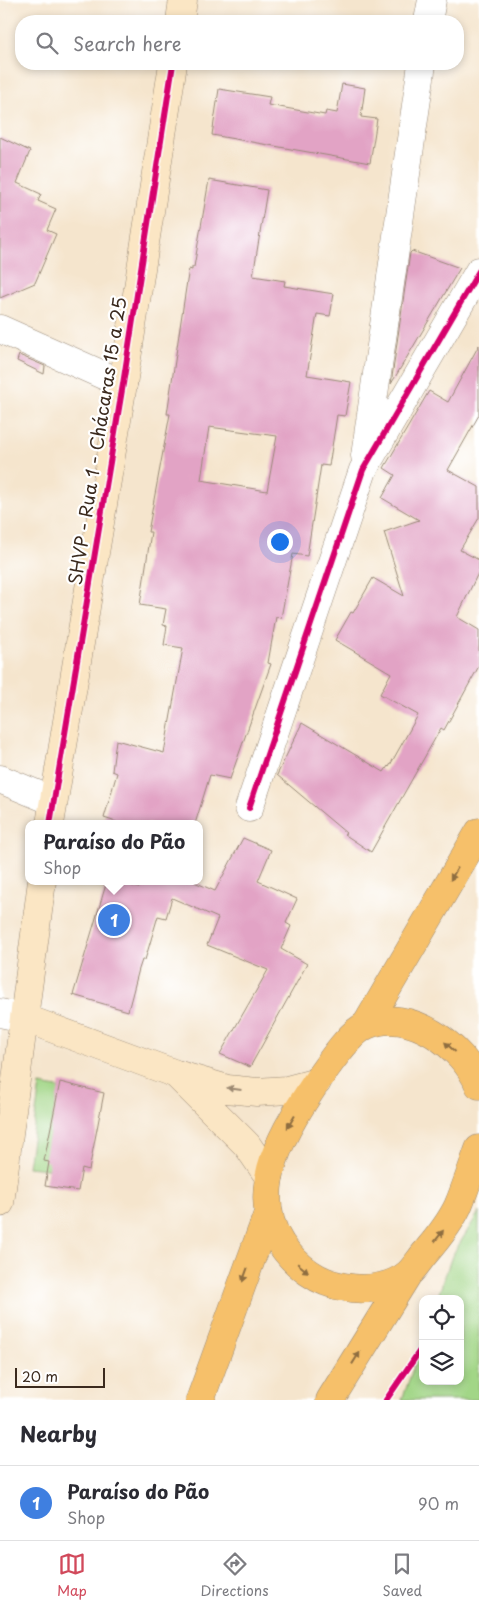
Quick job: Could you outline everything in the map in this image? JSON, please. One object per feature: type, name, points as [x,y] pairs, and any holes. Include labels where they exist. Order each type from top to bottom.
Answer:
[{"type":"main road","points":[[408,1274],[388,1285],[370,1289],[332,1285],[314,1276],[288,1254],[278,1239],[268,1213],[267,1194],[269,1177],[276,1152],[286,1131],[317,1082],[347,1041],[366,1025],[479,832]]},
{"type":"main road","points":[[366,1025],[388,1020],[404,1022],[435,1035],[451,1047],[468,1066],[474,1073],[479,1085]]},
{"type":"main road","points":[[330,1400],[408,1274],[446,1227],[458,1206],[479,1149]]},
{"type":"main road","points":[[200,1400],[268,1213]]},
{"type":"street","points":[[181,15],[184,0]]},
{"type":"street","points":[[429,15],[432,0]]},
{"type":"street","name":"SHVP - Rua 1 - Chácaras 15 a 25","points":[[51,812],[123,384],[173,70]]},
{"type":"street","points":[[249,808],[363,470],[421,70]]},
{"type":"street","points":[[363,470],[479,271]]},
{"type":"street","points":[[0,329],[123,384]]},
{"type":"street","points":[[0,780],[51,812]]},
{"type":"street","points":[[0,1203],[12,1015],[41,885]]},
{"type":"street","points":[[12,1015],[176,1074],[227,1089],[257,1092],[287,1090],[317,1082]]},
{"type":"street","points":[[176,1074],[247,1145],[269,1177]]},
{"type":"green space","points":[[40,1085],[87,1093],[76,1172],[28,1167]]},
{"type":"green space","points":[[479,1212],[479,1400],[402,1400],[419,1351],[419,1385],[464,1385],[464,1295],[438,1295],[452,1256]]},
{"type":"building","points":[[342,84],[365,88],[361,117],[377,119],[370,163],[212,135],[219,89],[270,97],[268,105],[325,115],[326,111],[337,113]]},
{"type":"building","points":[[0,137],[30,151],[17,183],[41,194],[38,201],[56,209],[47,230],[56,234],[35,283],[0,298]]},
{"type":"building","points":[[209,180],[267,190],[253,276],[285,281],[284,286],[334,294],[330,316],[317,314],[307,375],[351,382],[345,416],[337,415],[329,466],[321,465],[307,556],[293,554],[281,618],[276,617],[268,663],[271,664],[230,779],[210,775],[196,820],[110,820],[104,818],[117,773],[112,771],[116,740],[164,753],[183,648],[164,645],[167,626],[163,625],[166,609],[140,605],[151,532],[148,532],[170,414],[167,414],[187,281],[189,269],[192,270],[192,267],[194,267]],"holes":[[[209,427],[277,436],[267,491],[201,480]]]},
{"type":"building","points":[[412,251],[460,268],[391,384],[410,253]]},
{"type":"building","points":[[479,345],[479,415],[448,470],[479,487],[479,518],[460,550],[479,560],[479,571],[457,617],[479,630],[479,666],[444,730],[441,728],[371,852],[344,834],[346,833],[277,775],[302,723],[384,772],[389,767],[418,715],[380,694],[391,673],[335,640],[373,578],[404,596],[384,532],[419,520],[382,498],[395,475],[384,468],[429,391],[448,402]]},
{"type":"building","points":[[19,355],[45,366],[44,374],[17,361]]},
{"type":"building","points":[[243,838],[271,850],[258,881],[297,899],[286,923],[291,926],[281,949],[307,964],[250,1067],[220,1054],[268,970],[207,945],[218,918],[172,898],[166,918],[158,916],[145,960],[142,960],[139,969],[128,1011],[73,995],[106,885],[130,885],[139,888],[140,885],[201,885],[215,891]]},
{"type":"building","points":[[60,1082],[104,1093],[89,1170],[82,1168],[78,1191],[45,1186],[49,1162],[44,1161]]},
{"type":"cycle path","points":[[51,820],[123,384],[172,70]]},
{"type":"cycle path","points":[[249,808],[363,470],[479,271]]},
{"type":"cycle path","points":[[386,1400],[419,1352]]},
{"type":"place","name":"Paraíso do Pão","points":[[114,920]]}]
